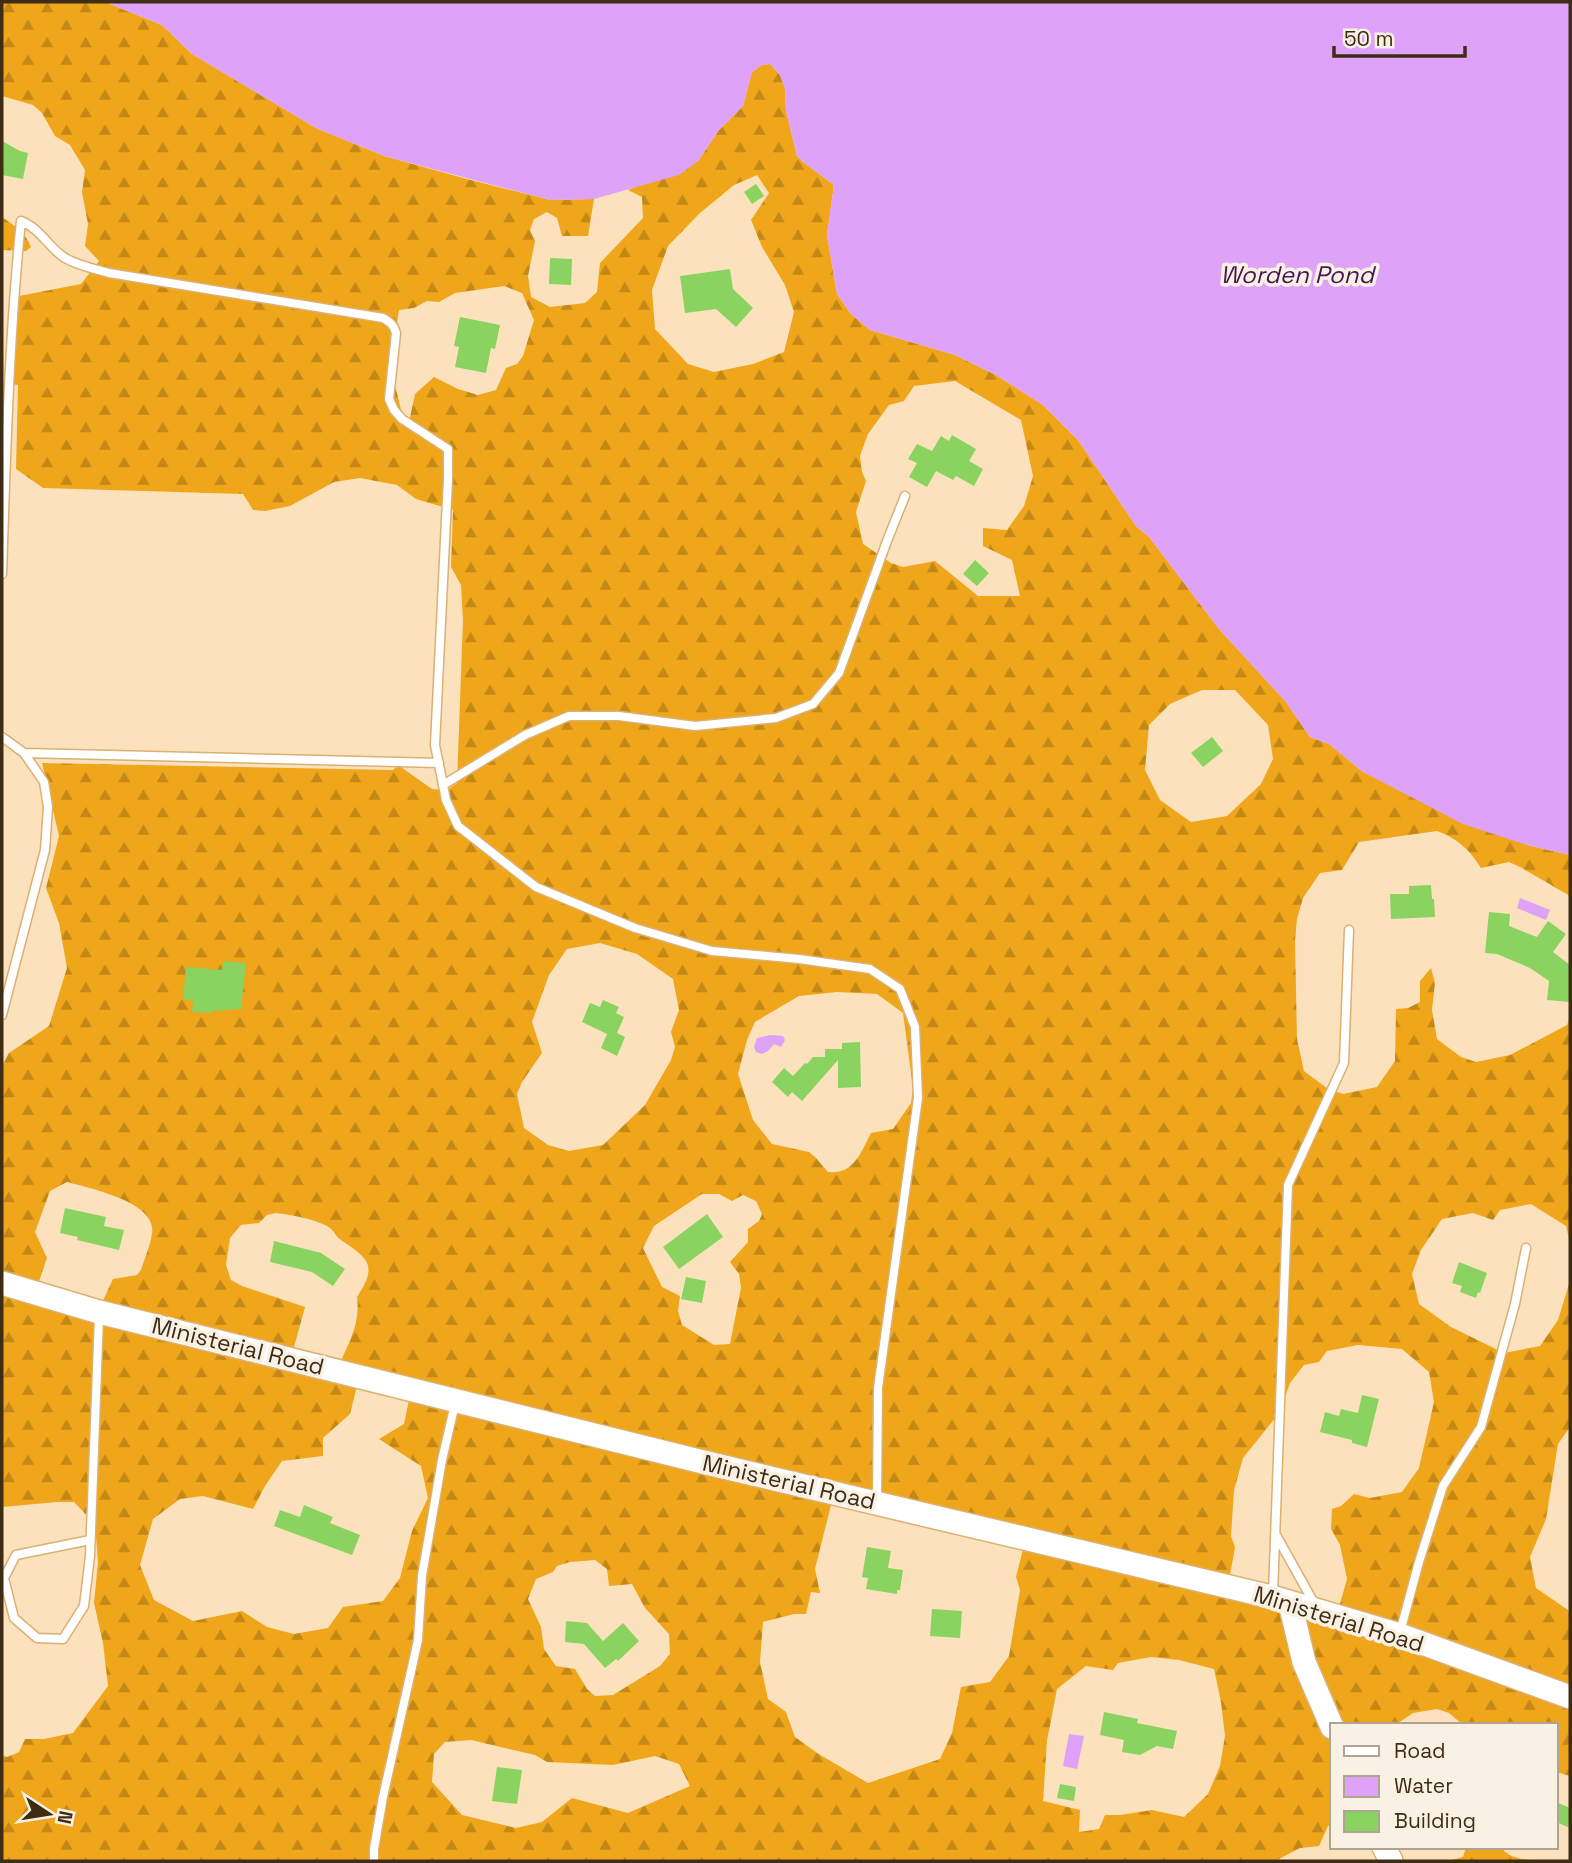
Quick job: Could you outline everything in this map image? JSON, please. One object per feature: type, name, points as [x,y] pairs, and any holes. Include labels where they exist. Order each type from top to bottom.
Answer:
[{"type":"main road","name":"Ministerial Road","points":[[2,1283],[99,1312],[456,1401],[1281,1600],[1399,1635],[1570,1697]]},
{"type":"main road","points":[[1281,1600],[1330,1723]]},
{"type":"lane","points":[[2,574],[7,424],[21,221],[30,224],[64,257],[80,265],[109,273],[383,318],[394,327],[396,333],[389,399],[402,419],[448,449],[449,479],[435,744],[446,800],[458,826],[536,887],[635,928],[712,951],[799,959],[870,970],[900,989],[915,1027],[918,1098],[878,1388],[877,1503]]},
{"type":"lane","points":[[443,785],[525,735],[569,716],[619,716],[695,726],[776,718],[813,704],[838,673],[905,496]]},
{"type":"lane","points":[[2,737],[24,753],[44,782],[48,807],[46,849],[2,1016]]},
{"type":"lane","points":[[24,753],[439,763]]},
{"type":"lane","points":[[1281,1600],[1275,1532],[1288,1185],[1344,1063],[1349,930]]},
{"type":"lane","points":[[1399,1635],[1443,1486],[1480,1427],[1515,1304],[1526,1248]]},
{"type":"lane","points":[[90,1540],[16,1555],[4,1578],[14,1618],[37,1638],[63,1639],[84,1606],[90,1556],[99,1312]]},
{"type":"lane","points":[[374,1861],[383,1797],[418,1640],[422,1576],[442,1461],[456,1401]]},
{"type":"lane","points":[[1275,1532],[1318,1610]]},
{"type":"green space","points":[[2,2],[105,2],[162,25],[192,54],[316,128],[384,156],[550,200],[594,199],[588,236],[562,236],[557,218],[547,212],[534,219],[530,230],[535,241],[528,276],[531,297],[550,307],[585,303],[597,292],[600,263],[643,218],[642,197],[628,190],[698,161],[719,130],[743,106],[752,72],[762,65],[770,64],[780,75],[785,89],[786,111],[797,156],[834,185],[827,235],[837,294],[851,314],[870,330],[955,355],[996,375],[1043,405],[1078,440],[1136,526],[1149,537],[1219,629],[1286,702],[1310,737],[1329,744],[1363,772],[1527,845],[1570,855],[1570,896],[1509,862],[1481,868],[1462,845],[1437,831],[1359,842],[1342,870],[1320,873],[1303,898],[1295,941],[1297,1039],[1304,1071],[1328,1089],[1343,1094],[1377,1087],[1395,1061],[1396,1009],[1408,1008],[1420,1002],[1420,981],[1431,968],[1435,983],[1432,1010],[1437,1039],[1461,1057],[1476,1062],[1510,1055],[1567,1025],[1570,1017],[1570,1243],[1566,1226],[1531,1204],[1500,1210],[1493,1220],[1473,1213],[1442,1219],[1421,1250],[1412,1274],[1419,1304],[1451,1327],[1504,1353],[1540,1346],[1558,1320],[1570,1281],[1570,1427],[1558,1444],[1546,1519],[1530,1557],[1536,1588],[1570,1614],[1570,1776],[1558,1773],[1558,1723],[1461,1723],[1449,1713],[1437,1709],[1413,1713],[1398,1723],[1330,1723],[1330,1825],[1319,1846],[1300,1848],[1275,1861],[2,1861],[2,1755],[7,1757],[19,1752],[25,1739],[44,1739],[73,1733],[108,1686],[103,1643],[94,1603],[98,1562],[95,1524],[74,1502],[2,1507],[2,1066],[9,1053],[49,1026],[67,968],[59,923],[46,888],[59,836],[42,763],[393,770],[398,765],[432,789],[447,790],[457,783],[463,620],[461,585],[451,567],[453,510],[416,499],[397,485],[360,478],[334,482],[290,506],[265,511],[253,510],[243,494],[43,488],[16,469],[18,385],[12,384],[19,296],[81,284],[99,261],[85,246],[88,224],[82,192],[85,170],[70,145],[55,136],[42,113],[33,105],[2,96]],"holes":[[[757,175],[769,193],[751,220],[762,247],[785,285],[794,312],[784,352],[753,364],[714,372],[688,364],[655,329],[652,290],[668,246],[700,213],[734,185]],[[504,286],[522,293],[534,320],[523,356],[517,364],[506,368],[496,390],[478,395],[434,377],[415,394],[409,422],[405,426],[390,365],[399,310],[414,308],[427,301],[439,302],[455,293]],[[955,381],[1021,420],[1033,476],[1024,506],[1007,530],[983,528],[983,546],[1012,560],[1020,596],[978,596],[935,561],[903,567],[891,563],[863,544],[856,512],[866,481],[860,456],[868,434],[889,405],[904,401],[914,386]],[[1202,690],[1235,690],[1268,725],[1273,759],[1261,784],[1227,816],[1191,822],[1160,800],[1145,770],[1149,725],[1170,704]],[[600,943],[637,954],[673,979],[679,1010],[671,1032],[675,1047],[671,1060],[645,1105],[603,1145],[569,1151],[548,1145],[524,1128],[517,1094],[542,1053],[532,1022],[549,975],[567,949]],[[837,992],[877,994],[903,1013],[913,1088],[911,1103],[893,1129],[871,1133],[856,1161],[844,1170],[828,1172],[809,1152],[772,1144],[753,1120],[738,1074],[755,1022],[799,996]],[[67,1182],[130,1203],[141,1210],[152,1227],[141,1270],[137,1275],[113,1279],[98,1311],[35,1293],[47,1258],[35,1232],[50,1191]],[[702,1194],[719,1194],[732,1201],[743,1195],[756,1201],[762,1214],[759,1221],[748,1229],[748,1242],[730,1262],[739,1274],[741,1288],[730,1344],[714,1345],[682,1325],[678,1311],[680,1296],[662,1287],[643,1248],[654,1226]],[[276,1213],[311,1220],[330,1228],[339,1239],[364,1258],[369,1270],[357,1297],[357,1317],[352,1335],[336,1371],[291,1358],[305,1307],[231,1280],[226,1265],[230,1238],[241,1225],[259,1223],[267,1215]],[[1358,1345],[1402,1349],[1429,1372],[1434,1402],[1419,1468],[1402,1492],[1370,1498],[1354,1494],[1341,1506],[1332,1509],[1331,1529],[1340,1545],[1347,1579],[1337,1614],[1228,1586],[1235,1547],[1231,1536],[1234,1490],[1243,1458],[1280,1412],[1290,1383],[1304,1365],[1319,1362],[1327,1351]],[[359,1378],[411,1390],[404,1424],[379,1439],[421,1466],[428,1498],[412,1531],[400,1578],[383,1601],[343,1607],[328,1628],[294,1634],[267,1627],[242,1611],[193,1621],[154,1600],[140,1565],[153,1519],[180,1499],[203,1496],[253,1509],[282,1461],[323,1456],[323,1438],[350,1414]],[[834,1493],[1025,1541],[1016,1577],[1020,1590],[1009,1656],[990,1682],[961,1687],[952,1733],[940,1759],[868,1783],[795,1737],[786,1712],[768,1699],[760,1662],[763,1622],[794,1614],[806,1614],[811,1592],[820,1593],[815,1569]],[[595,1560],[607,1569],[609,1586],[632,1584],[645,1608],[669,1634],[670,1654],[660,1666],[613,1695],[595,1696],[587,1689],[575,1669],[556,1666],[544,1649],[541,1627],[528,1599],[536,1579],[553,1572],[557,1566]],[[1151,1657],[1179,1660],[1214,1669],[1225,1736],[1220,1766],[1208,1794],[1184,1817],[1152,1810],[1105,1815],[1099,1829],[1079,1832],[1080,1810],[1043,1801],[1047,1741],[1057,1689],[1086,1666],[1113,1670],[1118,1663]],[[471,1740],[535,1755],[547,1762],[613,1765],[655,1756],[679,1764],[690,1786],[628,1813],[572,1798],[542,1822],[516,1828],[462,1815],[432,1782],[434,1754],[445,1742]]]},
{"type":"green space","points":[[2,217],[23,233],[31,247],[26,251],[2,250]]},
{"type":"green space","points":[[1465,1849],[1503,1849],[1519,1858],[1558,1861],[1447,1861],[1463,1857]]},
{"type":"water","name":"Worden Pond","points":[[105,2],[1570,2],[1570,855],[1527,845],[1463,824],[1363,772],[1329,744],[1310,737],[1286,702],[1219,629],[1149,537],[1136,526],[1078,440],[1043,405],[996,375],[955,355],[870,330],[851,314],[837,294],[827,235],[834,185],[797,156],[786,111],[785,89],[780,75],[770,64],[762,65],[752,72],[743,106],[719,130],[698,161],[679,175],[594,199],[550,200],[384,156],[316,128],[192,54],[162,25]]},
{"type":"water","points":[[1520,898],[1550,910],[1546,920],[1517,908]]},
{"type":"water","points":[[783,1036],[785,1040],[781,1047],[774,1044],[762,1054],[756,1052],[754,1047],[757,1038]]},
{"type":"water","points":[[1069,1734],[1084,1736],[1077,1769],[1063,1766]]},
{"type":"building","points":[[2,141],[28,153],[23,179],[2,175]]},
{"type":"building","points":[[756,184],[764,196],[752,204],[744,192]]},
{"type":"building","points":[[550,258],[572,259],[571,285],[549,284]]},
{"type":"building","points":[[730,269],[733,289],[753,308],[736,327],[716,309],[685,313],[680,276]]},
{"type":"building","points":[[460,317],[500,325],[495,349],[491,348],[486,373],[455,367],[459,347],[454,346]]},
{"type":"building","points":[[952,435],[976,449],[969,461],[983,469],[974,486],[956,476],[953,480],[936,471],[927,487],[909,477],[917,463],[908,459],[917,444],[932,451],[941,436],[949,441]]},
{"type":"building","points":[[975,560],[989,573],[977,586],[963,574]]},
{"type":"building","points":[[1212,737],[1223,751],[1203,767],[1191,753]]},
{"type":"building","points":[[1431,885],[1435,917],[1391,919],[1390,894],[1409,894],[1409,886]]},
{"type":"building","points":[[1489,912],[1510,914],[1509,926],[1537,937],[1548,921],[1566,934],[1553,952],[1570,965],[1570,1002],[1547,1000],[1549,981],[1530,968],[1497,954],[1485,953]]},
{"type":"building","points":[[223,961],[246,963],[241,1009],[212,1013],[192,1012],[193,1000],[183,1000],[186,967],[222,970]]},
{"type":"building","points":[[603,1000],[619,1007],[616,1013],[624,1017],[617,1033],[625,1037],[617,1056],[601,1048],[607,1034],[582,1022],[590,1003],[600,1007]]},
{"type":"building","points":[[860,1042],[861,1087],[838,1088],[838,1060],[802,1101],[792,1092],[788,1097],[772,1082],[784,1068],[793,1076],[813,1057],[825,1057],[825,1049],[842,1049],[842,1043]]},
{"type":"building","points":[[65,1208],[106,1217],[104,1226],[124,1230],[119,1250],[60,1233]]},
{"type":"building","points":[[707,1214],[723,1237],[679,1269],[663,1247]]},
{"type":"building","points":[[274,1241],[321,1253],[345,1269],[333,1286],[312,1272],[270,1262]]},
{"type":"building","points":[[1459,1262],[1487,1273],[1476,1298],[1460,1292],[1462,1286],[1452,1283]]},
{"type":"building","points":[[686,1277],[706,1281],[702,1303],[681,1299]]},
{"type":"building","points":[[1362,1395],[1379,1399],[1367,1447],[1352,1443],[1352,1440],[1320,1432],[1325,1412],[1339,1416],[1341,1409],[1358,1413]]},
{"type":"building","points":[[304,1505],[333,1517],[330,1523],[360,1535],[352,1555],[274,1526],[280,1510],[300,1517]]},
{"type":"building","points":[[867,1547],[891,1551],[888,1568],[903,1570],[897,1594],[866,1589],[868,1578],[862,1577]]},
{"type":"building","points":[[932,1609],[962,1611],[960,1638],[930,1636]]},
{"type":"building","points":[[566,1621],[587,1623],[603,1641],[623,1623],[639,1641],[618,1661],[616,1659],[605,1668],[584,1644],[565,1642]]},
{"type":"building","points":[[1104,1712],[1138,1719],[1137,1723],[1177,1731],[1173,1749],[1157,1746],[1140,1755],[1122,1752],[1124,1740],[1100,1735]]},
{"type":"building","points":[[497,1767],[522,1770],[517,1804],[492,1801]]},
{"type":"building","points":[[1060,1784],[1076,1787],[1074,1801],[1057,1798]]},
{"type":"building","points":[[1558,1803],[1570,1808],[1570,1828],[1558,1823]]}]
